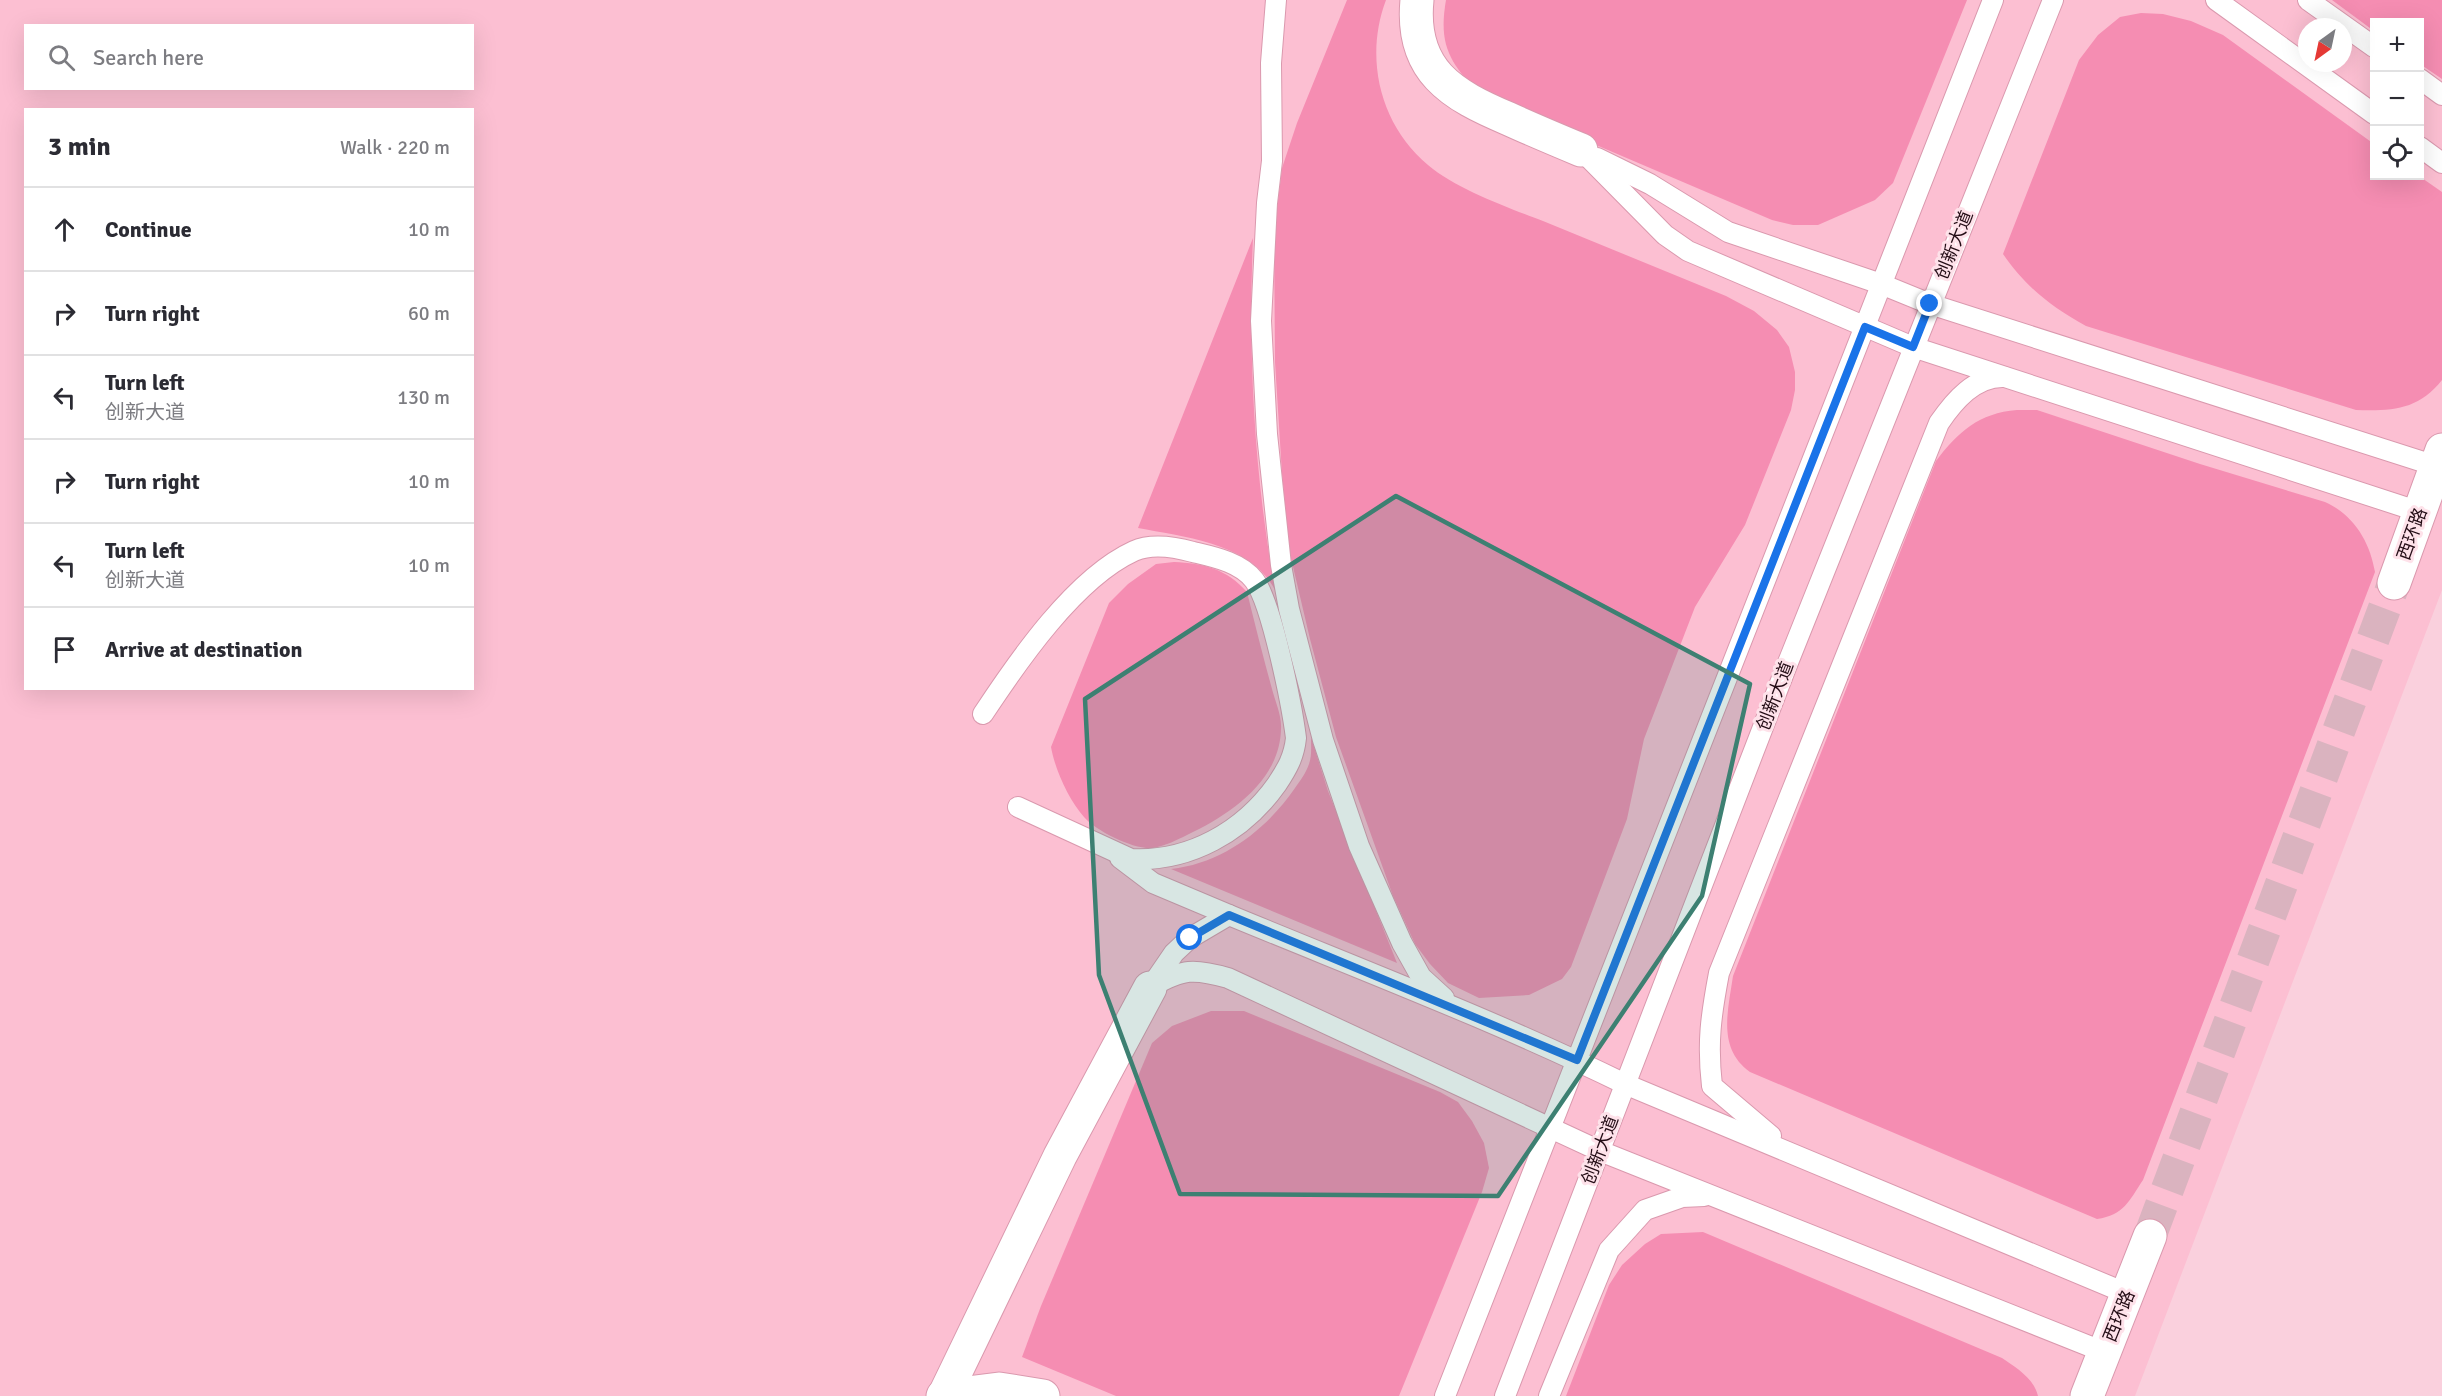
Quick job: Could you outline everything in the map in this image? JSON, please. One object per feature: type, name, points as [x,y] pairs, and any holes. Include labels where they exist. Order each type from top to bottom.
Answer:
[{"type":"street","points":[[1417,0],[1418,32],[1423,54],[1452,91],[1470,102],[1581,150]]},
{"type":"street","name":"西环路","points":[[2394,583],[2439,458]]},
{"type":"street","points":[[944,1395],[1060,1156],[1150,987]]},
{"type":"street","name":"西环路","points":[[2087,1396],[2150,1236]]},
{"type":"street","points":[[944,1395],[999,1389],[1043,1396]]},
{"type":"lane","points":[[1276,0],[1271,63],[1272,161],[1267,203],[1261,321],[1267,434],[1281,565],[1289,609],[1323,740],[1359,846],[1421,977],[1452,1007]]},
{"type":"lane","points":[[1445,1396],[1993,0]]},
{"type":"lane","name":"创新大道","points":[[1505,1396],[1786,665],[2053,0]]},
{"type":"lane","points":[[2216,0],[2370,111]]},
{"type":"lane","points":[[2308,0],[2370,44]]},
{"type":"lane","points":[[2424,82],[2442,95]]},
{"type":"lane","points":[[1581,150],[1650,184],[1728,232],[1881,284],[1930,304],[2439,458]]},
{"type":"lane","points":[[1581,150],[1665,235],[1688,251],[1913,347],[2420,512]]},
{"type":"lane","points":[[2424,150],[2442,163]]},
{"type":"lane","points":[[1794,1154],[1751,1122],[1712,1086],[1708,1053],[1710,1021],[1719,973],[1939,423],[1953,403],[1963,394],[1988,379],[2002,376]]},
{"type":"lane","points":[[983,714],[1021,660],[1080,590],[1096,576],[1135,550],[1155,547],[1178,548],[1221,559],[1241,569],[1254,580],[1271,618],[1295,726],[1295,750],[1286,771],[1257,809],[1218,838],[1166,858],[1150,860],[1131,859],[1018,807]]},
{"type":"lane","points":[[1108,849],[1153,883],[1452,1007],[1577,1060],[1625,1084],[2128,1294]]},
{"type":"lane","points":[[1150,987],[1174,953],[1190,938],[1229,915]]},
{"type":"lane","points":[[1150,987],[1176,974],[1200,970],[1228,978],[1600,1150],[2104,1352]]},
{"type":"lane","points":[[1549,1396],[1609,1250],[1645,1210],[1682,1197],[1712,1196]]},
{"type":"highlighted area","points":[[1396,496],[1750,684],[1702,896],[1498,1196],[1180,1194],[1099,975],[1085,699]]},
{"type":"shaded area","points":[[0,0],[2442,0],[2442,590],[2135,1396],[0,1396]]},
{"type":"shaded area","points":[[1347,0],[1386,0],[1377,45],[1377,67],[1381,89],[1388,111],[1398,130],[1428,165],[1453,182],[1483,197],[1726,296],[1754,311],[1777,330],[1789,347],[1795,372],[1795,390],[1791,410],[1745,525],[1695,607],[1644,739],[1627,819],[1571,967],[1562,979],[1529,995],[1479,998],[1448,983],[1415,944],[1393,896],[1336,737],[1290,554],[1275,362],[1274,233],[1282,168],[1297,123]]},
{"type":"shaded area","points":[[1446,0],[1967,0],[1893,183],[1875,200],[1818,225],[1793,225],[1772,220],[1481,96],[1461,74],[1449,53],[1444,30]]},
{"type":"shaded area","points":[[2332,0],[2442,0],[2442,79],[2424,67],[2424,18],[2370,18],[2370,28]]},
{"type":"shaded area","points":[[2141,13],[2163,14],[2191,21],[2223,35],[2370,141],[2370,180],[2424,179],[2442,192],[2442,380],[2433,390],[2404,407],[2356,410],[2086,326],[2040,295],[2021,276],[2003,254],[2079,60],[2098,35],[2120,17]]},
{"type":"shaded area","points":[[1253,238],[1251,326],[1254,414],[1262,502],[1275,590],[1264,574],[1233,552],[1195,539],[1138,528]]},
{"type":"shaded area","points":[[2017,410],[2037,410],[2200,464],[2325,502],[2344,514],[2359,531],[2369,550],[2375,572],[2143,1180],[2125,1206],[2114,1214],[2097,1219],[1750,1072],[1733,1052],[1727,1028],[1733,976],[1936,461],[1970,426],[1991,415]]},
{"type":"shaded area","points":[[1174,562],[1214,569],[1231,578],[1247,592],[1281,729],[1272,765],[1250,794],[1203,827],[1166,844],[1145,848],[1116,838],[1097,828],[1084,817],[1063,784],[1051,747],[1109,603],[1128,584],[1156,564]]},
{"type":"shaded area","points":[[1311,737],[1328,791],[1397,963],[1171,869],[1190,866],[1225,852],[1257,831],[1271,818],[1306,771],[1311,758]]},
{"type":"shaded area","points":[[1211,1011],[1244,1011],[1440,1092],[1458,1102],[1484,1143],[1489,1168],[1482,1192],[1399,1396],[1116,1396],[1022,1357],[1041,1306],[1152,1043],[1172,1026]]},
{"type":"shaded area","points":[[1703,1232],[2002,1358],[2028,1378],[2038,1396],[1566,1396],[1609,1285],[1622,1265],[1645,1244],[1661,1234]]},
{"type":"tunnel","points":[[2150,1236],[2394,583]]},
{"type":"route","points":[[1190,938],[1229,915],[1577,1060],[1865,327],[1913,347],[1930,304]]}]
